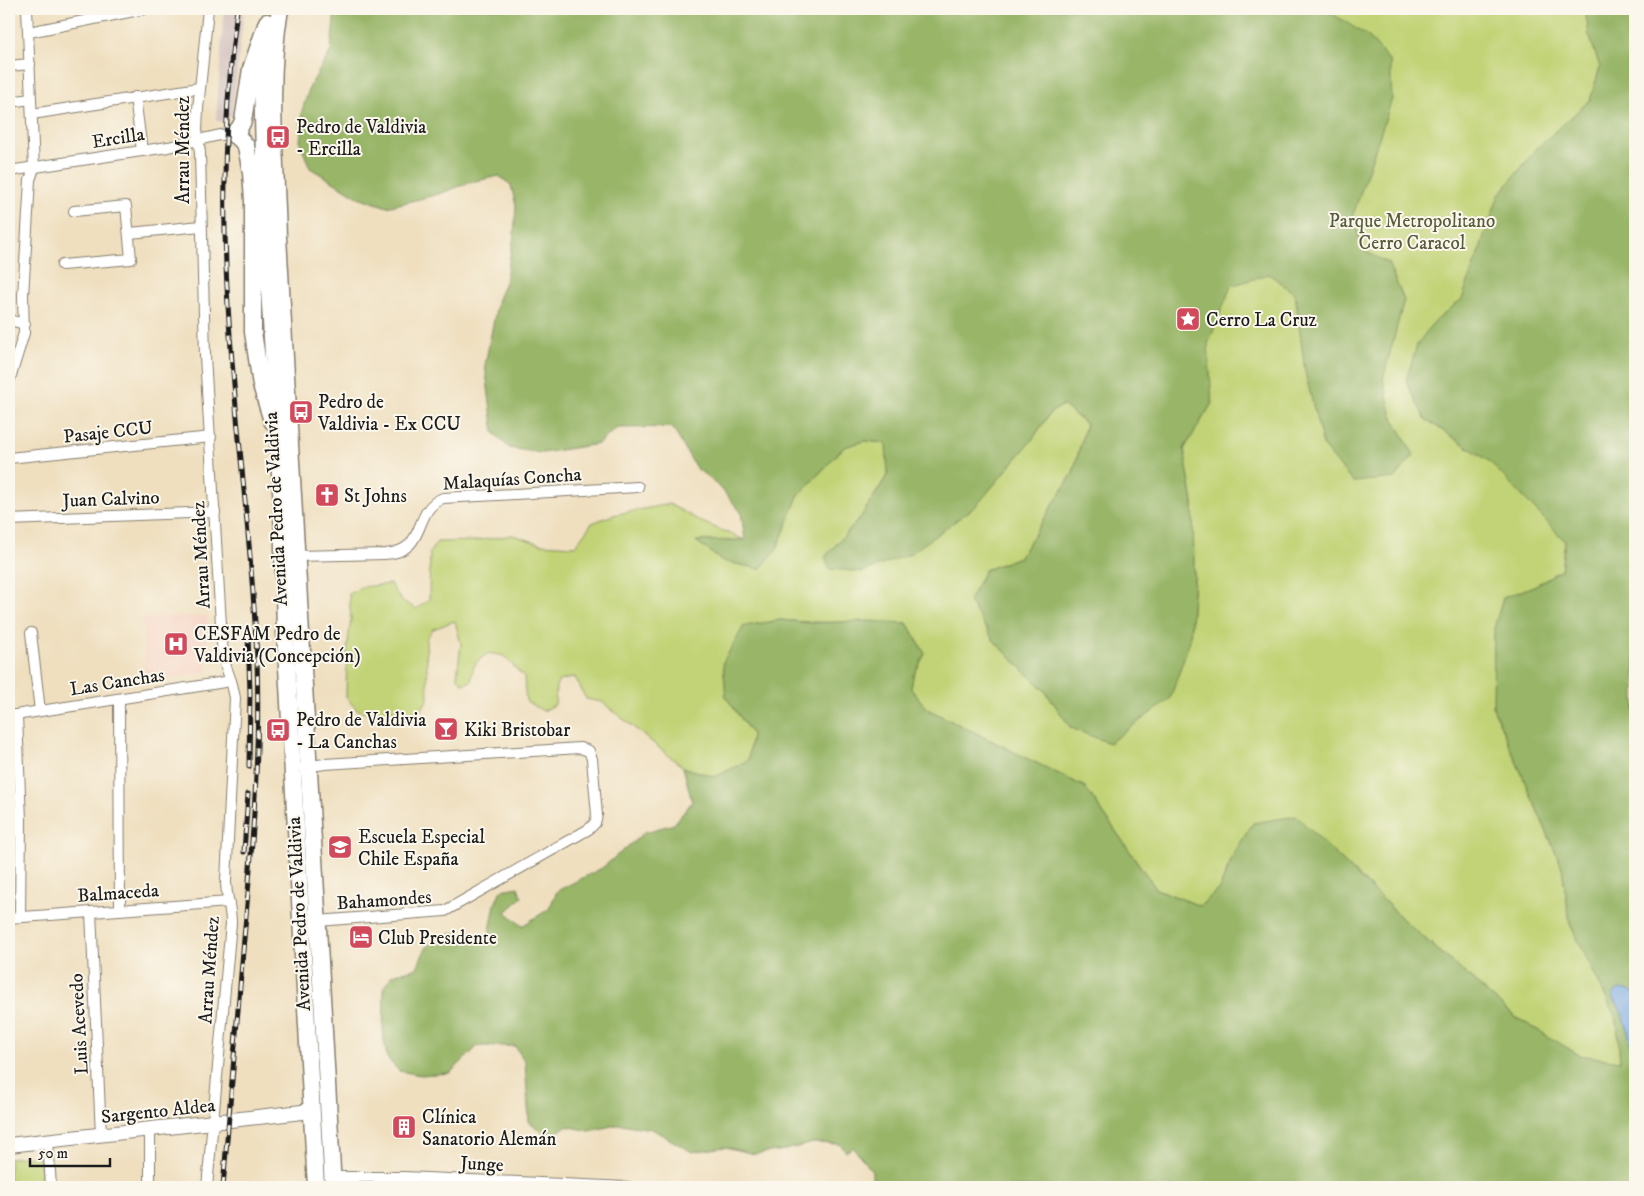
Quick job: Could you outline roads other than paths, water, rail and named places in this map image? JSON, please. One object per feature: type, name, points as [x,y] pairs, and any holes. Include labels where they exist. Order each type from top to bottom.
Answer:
[{"type":"main road","name":"Avenida Pedro de Valdivia","points":[[280,9],[274,63],[280,368],[278,437],[284,536],[285,630],[316,1187]]},
{"type":"main road","name":"Avenida Pedro de Valdivia","points":[[268,15],[262,76],[266,237],[297,556],[333,1182]]},
{"type":"main road","points":[[268,15],[251,69],[243,121],[239,129],[232,134],[246,146],[252,178],[252,310],[256,353],[265,402],[278,437]]},
{"type":"main road","points":[[252,310],[266,237]]},
{"type":"main road","points":[[256,353],[280,368]]},
{"type":"main road","points":[[312,1111],[328,1099]]},
{"type":"main road","points":[[312,1111],[322,1116],[330,1126]]},
{"type":"main road","points":[[316,1187],[324,1180],[333,1182]]},
{"type":"street","points":[[9,382],[24,333],[23,296],[30,180],[34,168],[27,9]]},
{"type":"street","points":[[29,32],[144,9]]},
{"type":"street","name":"Arrau Méndez","points":[[207,1187],[231,923],[226,881],[235,698],[223,658],[216,512],[205,356],[197,121],[208,9]]},
{"type":"street","points":[[9,66],[30,64]]},
{"type":"street","points":[[32,114],[199,88]]},
{"type":"street","points":[[135,97],[142,151]]},
{"type":"street","points":[[9,102],[31,100]]},
{"type":"street","name":"Ercilla","points":[[9,171],[142,151],[232,134]]},
{"type":"street","points":[[62,265],[131,258],[126,206],[74,212]]},
{"type":"street","points":[[130,233],[200,226]]},
{"type":"street","points":[[9,320],[25,324]]},
{"type":"street","name":"Pasaje CCU","points":[[9,458],[211,438]]},
{"type":"street","name":"Malaquías Concha","points":[[297,556],[385,554],[399,551],[416,538],[428,508],[443,498],[638,487]]},
{"type":"street","name":"Juan Calvino","points":[[9,520],[216,512]]},
{"type":"street","points":[[31,633],[40,711]]},
{"type":"street","name":"Las Canchas","points":[[13,716],[231,681]]},
{"type":"street","points":[[119,699],[120,910]]},
{"type":"street","points":[[13,716],[21,821],[20,917]]},
{"type":"street","name":"Bahamondes","points":[[310,766],[580,748],[589,751],[592,756],[596,816],[594,824],[589,829],[445,912],[318,921]]},
{"type":"street","points":[[293,768],[310,766]]},
{"type":"street","name":"Balmaceda","points":[[9,918],[229,902]]},
{"type":"street","name":"Luis Acevedo","points":[[91,912],[101,1135]]},
{"type":"street","name":"Sargento Aldea","points":[[9,1145],[312,1111]]},
{"type":"street","points":[[150,1130],[150,1187]]},
{"type":"street","points":[[48,1141],[51,1187]]},
{"type":"street","name":"Junge","points":[[333,1182],[412,1177],[628,1187]]},
{"type":"water","points":[[1619,989],[1632,991],[1635,997],[1635,1070],[1632,1067],[1630,1039],[1625,1021],[1612,995]]},
{"type":"railway","points":[[223,1187],[251,860],[258,727],[255,613],[230,334],[226,252],[225,182],[227,113],[237,9]]},
{"type":"railway","points":[[248,634],[250,693],[249,767]]},
{"type":"railway","points":[[244,852],[248,794]]},
{"type":"place","name":"Pedro de Valdivia - Ercilla","points":[[278,137]]},
{"type":"place","name":"Cerro La Cruz","points":[[1188,319]]},
{"type":"place","name":"Pedro de Valdivia - Ex CCU","points":[[301,412]]},
{"type":"place","name":"St Johns","points":[[327,495]]},
{"type":"place","name":"CESFAM Pedro de Valdivia (Concepción)","points":[[176,644]]},
{"type":"place","name":"Kiki Bristobar","points":[[446,729]]},
{"type":"place","name":"Pedro de Valdivia - La Canchas","points":[[278,730]]},
{"type":"place","name":"Escuela Especial Chile España","points":[[340,847]]},
{"type":"place","name":"Club Presidente","points":[[361,937]]},
{"type":"place","name":"Clínica Sanatorio Alemán","points":[[404,1127]]},
{"type":"park label","name":"Parque Metropolitano Cerro Caracol","points":[[1412,231]]}]
